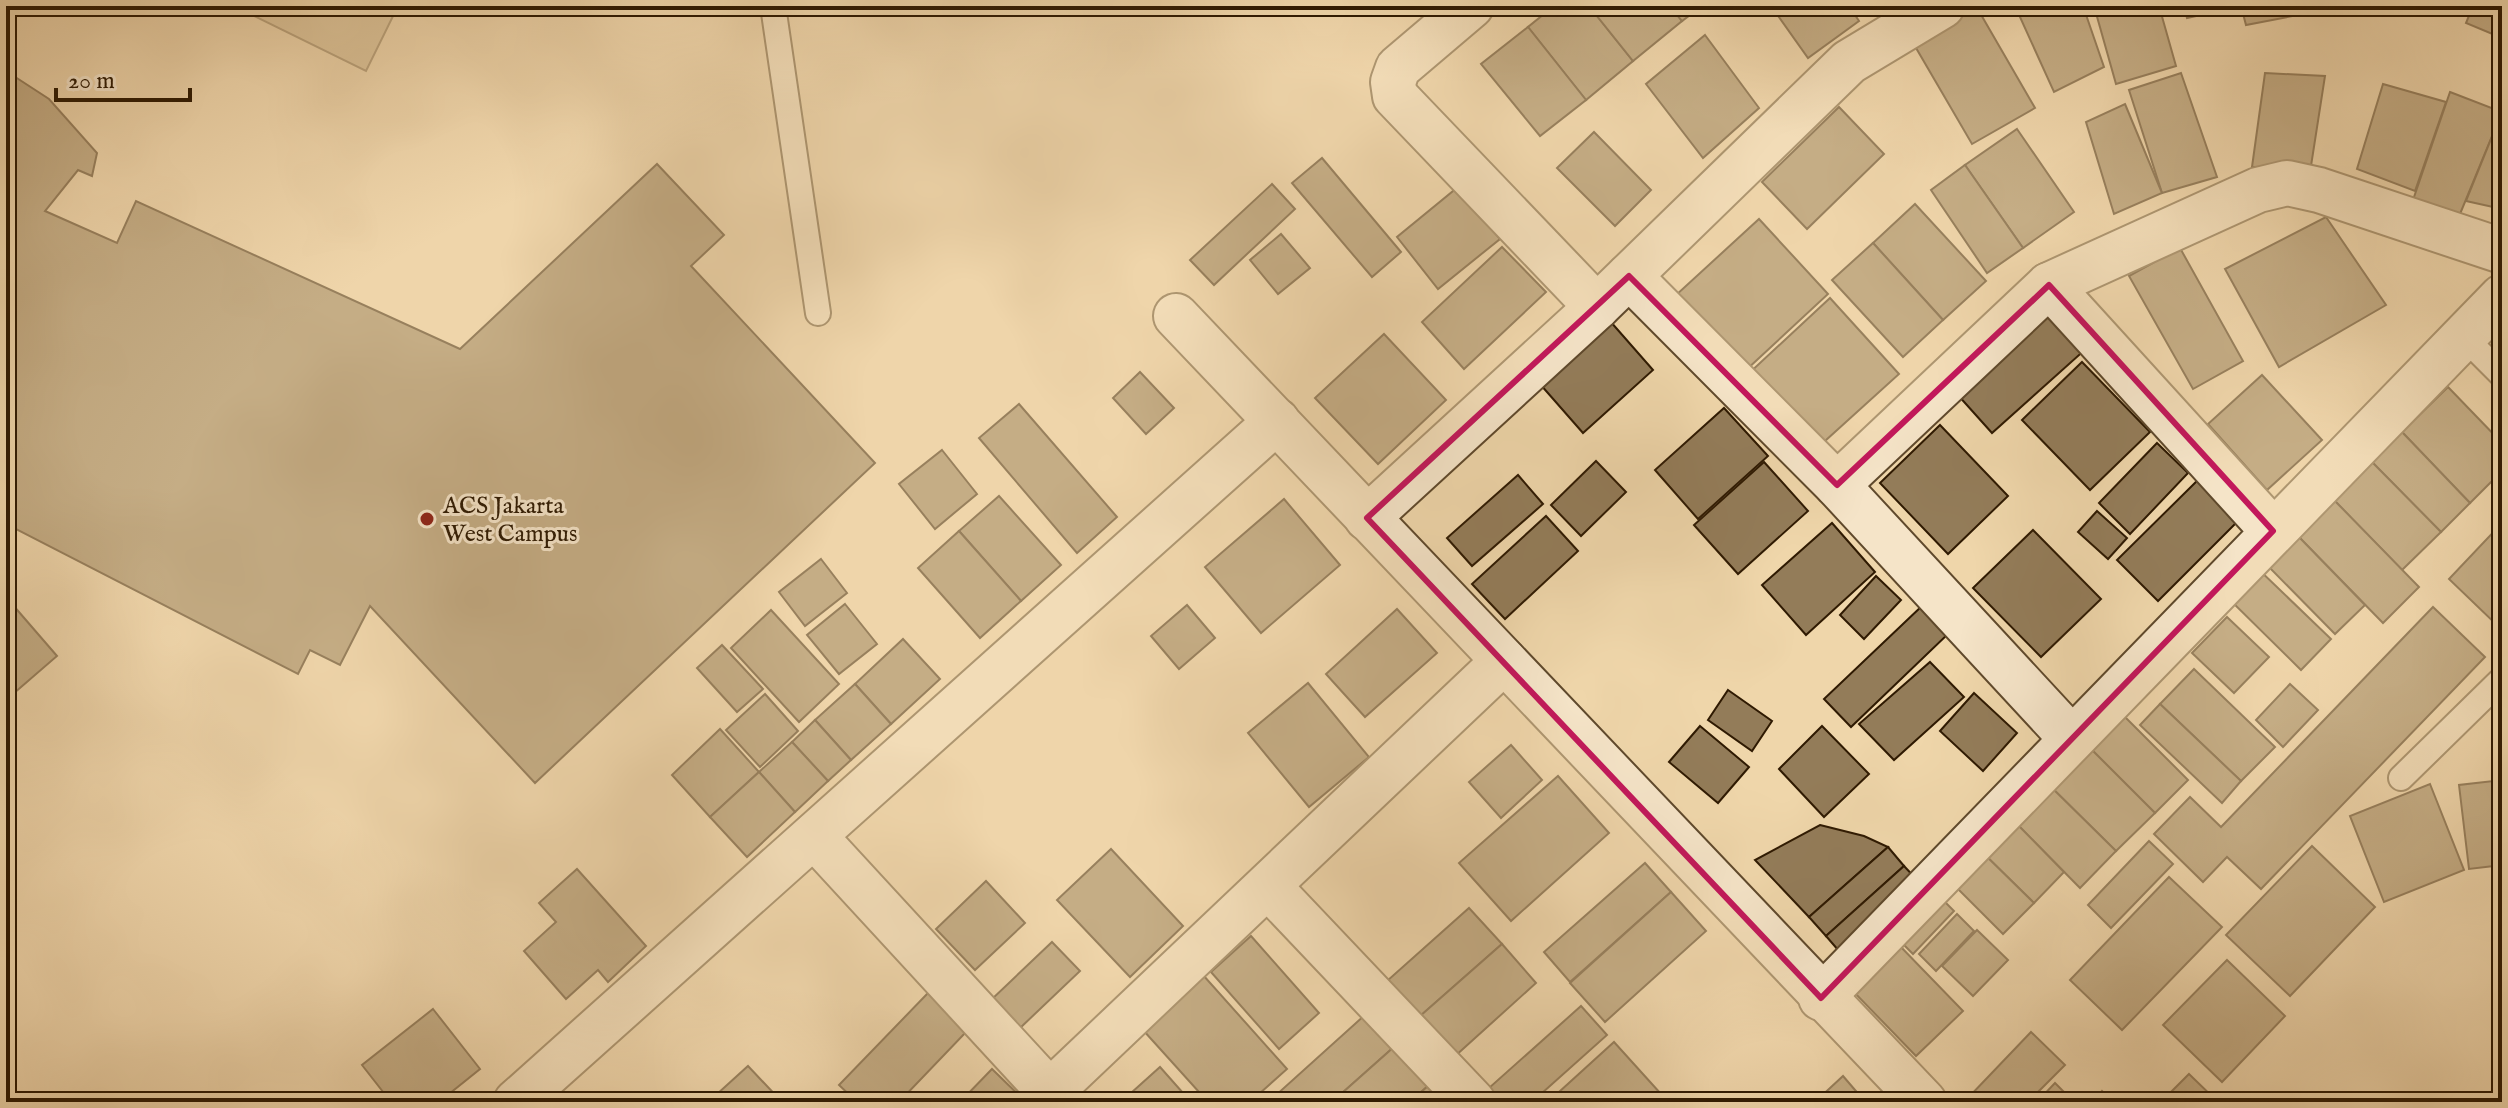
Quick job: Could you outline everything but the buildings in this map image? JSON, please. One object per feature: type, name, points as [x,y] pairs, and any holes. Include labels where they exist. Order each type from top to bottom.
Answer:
[{"type":"street","points":[[1471,6],[1398,68],[1393,82],[1395,96],[1597,307]]},
{"type":"street","points":[[1367,518],[1597,307],[1849,62],[1942,6]]},
{"type":"street","points":[[1837,485],[2049,285],[2258,190],[2287,183],[2319,190],[2502,251]]},
{"type":"street","points":[[1629,276],[1837,485],[2072,739]]},
{"type":"street","points":[[2049,285],[2273,531]]},
{"type":"street","points":[[1821,998],[2502,297]]},
{"type":"street","points":[[1176,316],[1821,998],[1924,1102]]},
{"type":"street","points":[[516,1102],[1277,421]]},
{"type":"street","points":[[814,836],[1054,1097],[1268,886],[1504,661]]},
{"type":"street","points":[[1268,886],[1473,1102]]},
{"type":"lane","points":[[773,6],[818,313]]},
{"type":"lane","points":[[2464,337],[2502,375]]},
{"type":"lane","points":[[2401,778],[2502,679]]},
{"type":"highlighted area","points":[[1629,276],[1837,485],[2049,285],[2273,531],[1821,998],[1367,518]]},
{"type":"shaded area","points":[[234,6],[398,6],[366,71]]},
{"type":"place","name":"ACS Jakarta West Campus","points":[[427,519]]}]
